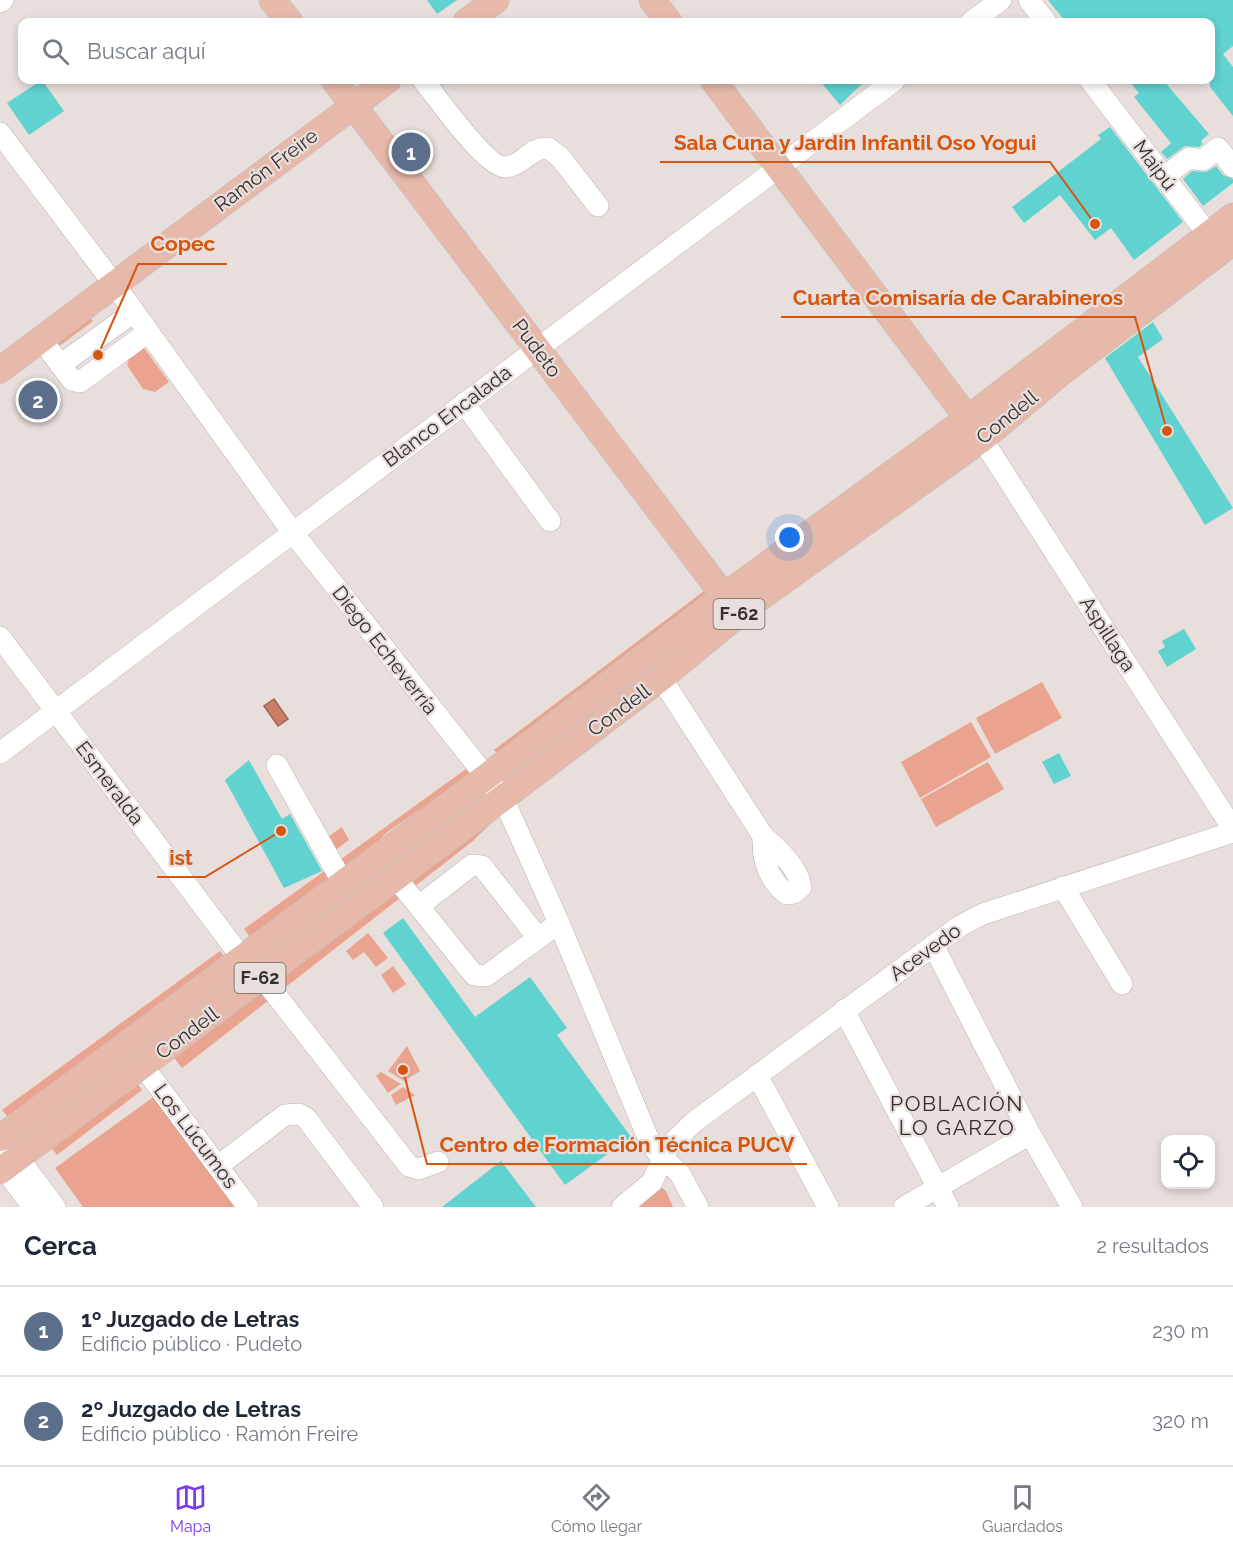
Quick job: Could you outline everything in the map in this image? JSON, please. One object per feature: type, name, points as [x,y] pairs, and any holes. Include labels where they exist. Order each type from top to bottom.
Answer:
[{"type":"main road","points":[[272,0],[287,18]]},
{"type":"main road","points":[[471,18],[496,0]]},
{"type":"main road","points":[[652,0],[666,18]]},
{"type":"main road","name":"Pudeto","points":[[337,84],[724,596],[747,607]]},
{"type":"main road","name":"Ramón Freire","points":[[0,370],[382,84]]},
{"type":"main road","points":[[715,84],[982,439]]},
{"type":"main road","name":"Condell","points":[[5,1160],[143,1066],[661,678],[747,607],[982,439],[1221,242],[1233,216]]},
{"type":"main road","name":"Condell","points":[[0,1138],[486,777],[724,596],[967,418],[1221,242]]},
{"type":"street","points":[[976,18],[1000,0]]},
{"type":"street","points":[[1029,0],[1043,18]]},
{"type":"street","points":[[426,84],[479,150],[496,165],[512,166],[538,149],[548,148],[560,157],[598,206]]},
{"type":"street","name":"Blanco Encalada","points":[[0,753],[890,84]]},
{"type":"street","name":"Maipú","points":[[1093,84],[1164,177],[1221,242]]},
{"type":"street","name":"Diego Echeverría","points":[[0,133],[114,284],[293,533],[502,798],[559,923],[648,1138],[656,1151],[680,1174],[698,1207]]},
{"type":"street","points":[[1164,177],[1189,158],[1203,160],[1218,148],[1233,167]]},
{"type":"street","points":[[87,305],[122,352]]},
{"type":"street","points":[[60,365],[134,312]]},
{"type":"street","points":[[41,339],[72,380],[80,382],[148,332]]},
{"type":"street","points":[[464,403],[550,521]]},
{"type":"street","name":"Aspillaga","points":[[982,439],[1233,830]]},
{"type":"street","name":"Esmeralda","points":[[0,637],[242,958]]},
{"type":"street","points":[[661,678],[763,836]]},
{"type":"street","points":[[277,765],[343,883]]},
{"type":"street","name":"Acevedo","points":[[622,1207],[652,1182],[669,1146],[682,1132],[960,926],[984,914],[1233,830]]},
{"type":"street","points":[[419,906],[472,865],[482,866],[538,938]]},
{"type":"street","points":[[396,878],[469,972],[474,975],[486,976],[559,923]]},
{"type":"street","points":[[1063,887],[1122,984]]},
{"type":"street","points":[[933,945],[1030,1134],[1072,1207]]},
{"type":"street","points":[[262,977],[409,1166],[418,1169],[438,1162]]},
{"type":"street","points":[[844,1010],[948,1207]]},
{"type":"street","name":"Los Lúcumos","points":[[143,1066],[248,1207]]},
{"type":"street","points":[[757,1075],[828,1207]]},
{"type":"street","points":[[218,1166],[285,1115],[299,1114],[306,1118],[372,1207]]},
{"type":"street","points":[[904,1207],[1030,1134]]},
{"type":"street","points":[[5,1160],[33,1207]]},
{"type":"street","points":[[5,1160],[55,1207]]},
{"type":"shaded area","points":[[85,311],[93,321],[54,350],[46,340]]},
{"type":"shaded area","points":[[142,345],[169,382],[155,392],[143,389],[127,365],[130,355]]},
{"type":"shaded area","points":[[704,591],[710,599],[500,757],[494,750]]},
{"type":"shaded area","points":[[1042,682],[1062,718],[995,754],[976,718]]},
{"type":"shaded area","points":[[274,699],[288,719],[278,726],[264,706]]},
{"type":"shaded area","points":[[971,722],[991,757],[920,798],[901,762]]},
{"type":"shaded area","points":[[988,762],[1004,789],[936,827],[921,799]]},
{"type":"shaded area","points":[[466,769],[470,773],[451,794],[426,805],[386,833],[365,855],[253,941],[244,929]]},
{"type":"shaded area","points":[[487,819],[489,825],[473,841],[182,1068],[172,1055]]},
{"type":"shaded area","points":[[342,827],[349,840],[329,855],[322,841]]},
{"type":"shaded area","points":[[368,933],[388,958],[376,967],[364,952],[353,960],[346,951]]},
{"type":"shaded area","points":[[220,951],[227,960],[12,1122],[2,1110]]},
{"type":"shaded area","points":[[393,966],[406,984],[393,993],[381,975]]},
{"type":"shaded area","points":[[407,1046],[420,1071],[404,1081],[388,1071]]},
{"type":"shaded area","points":[[381,1072],[401,1084],[388,1093],[376,1076]]},
{"type":"shaded area","points":[[133,1078],[142,1090],[57,1155],[46,1141]]},
{"type":"shaded area","points":[[403,1087],[415,1095],[396,1105],[391,1095]]},
{"type":"shaded area","points":[[159,1093],[242,1207],[83,1207],[55,1168]]},
{"type":"shaded area","points":[[661,1187],[666,1191],[673,1207],[633,1207]]},
{"type":"building","points":[[427,0],[457,0],[437,14]]},
{"type":"building","points":[[1048,0],[1233,0],[1233,46],[1223,54],[1233,67],[1233,116],[1210,87],[1210,84],[1215,84],[1215,18],[1063,18]]},
{"type":"building","points":[[36,84],[45,84],[64,111],[29,135],[7,103]]},
{"type":"building","points":[[822,84],[862,84],[840,105]]},
{"type":"building","points":[[1131,84],[1166,84],[1209,134],[1201,141],[1203,144],[1199,147],[1185,146],[1167,159],[1161,152],[1171,143],[1134,97],[1139,93]]},
{"type":"building","points":[[1110,127],[1183,222],[1134,260],[1111,228],[1095,240],[1060,195],[1024,223],[1012,207],[1101,139],[1098,135]]},
{"type":"building","points":[[1216,166],[1223,175],[1233,179],[1233,183],[1203,206],[1183,179],[1192,171],[1206,172]]},
{"type":"building","points":[[1153,322],[1163,339],[1138,357],[1233,508],[1205,525],[1105,358]]},
{"type":"building","points":[[1184,629],[1196,649],[1167,667],[1158,651],[1165,647],[1162,641]]},
{"type":"building","points":[[1059,753],[1071,776],[1054,784],[1042,762]]},
{"type":"building","points":[[249,760],[282,819],[290,814],[322,871],[284,888],[225,780]]},
{"type":"building","points":[[403,918],[475,1017],[530,977],[567,1028],[557,1035],[631,1137],[565,1185],[383,933]]},
{"type":"building","points":[[501,1161],[536,1207],[442,1207]]},
{"type":"place","name":"1º Juzgado de Letras","points":[[411,152]]},
{"type":"place","name":"Sala Cuna y Jardin Infantil Oso Yogui","points":[[1095,224]]},
{"type":"place","name":"Copec","points":[[98,355]]},
{"type":"place","name":"2º Juzgado de Letras","points":[[38,400]]},
{"type":"place","name":"Cuarta Comisaría de Carabineros","points":[[1167,431]]},
{"type":"place","name":"ist","points":[[281,831]]},
{"type":"place","name":"Centro de Formación Técnica PUCV","points":[[403,1070]]},
{"type":"district","name":"POBLACIÓN LO GARZO","points":[[957,1116]]}]
